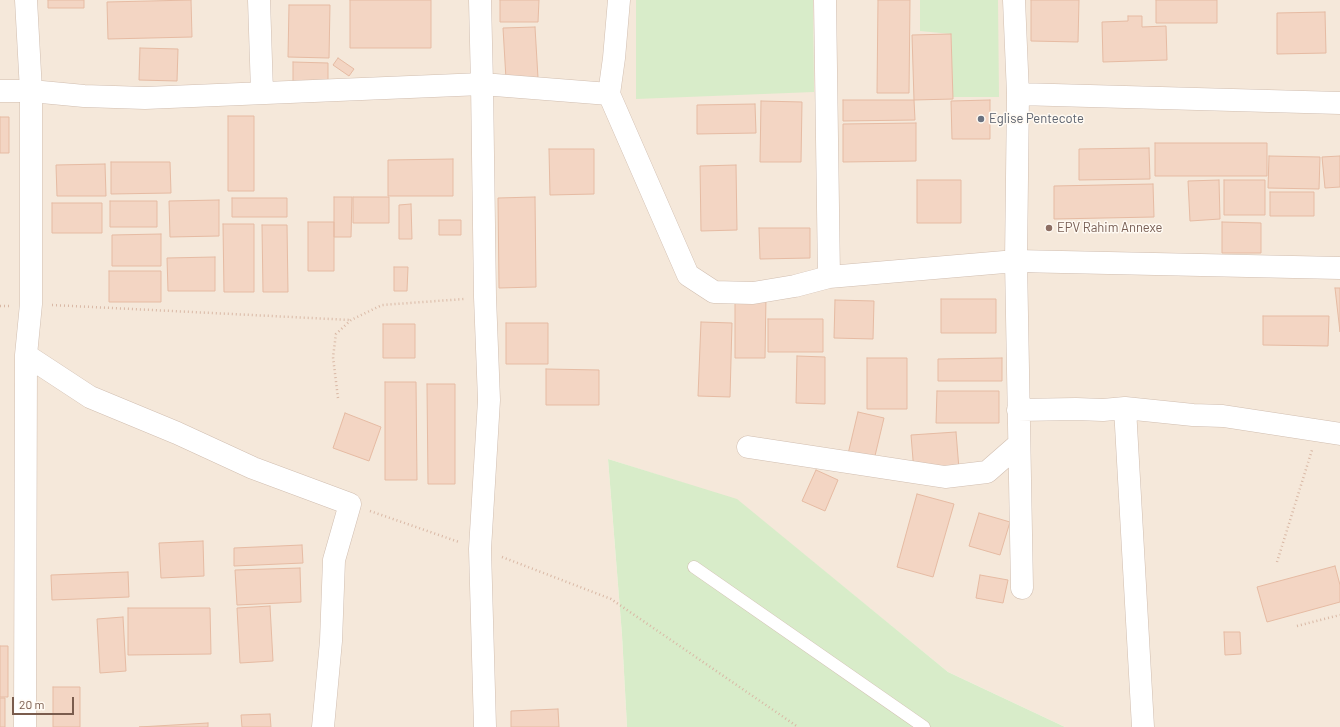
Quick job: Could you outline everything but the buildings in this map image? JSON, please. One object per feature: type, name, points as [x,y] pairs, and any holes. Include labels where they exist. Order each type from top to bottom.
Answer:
[{"type":"street","points":[[25,727],[26,355],[31,304],[31,91],[26,0]]},
{"type":"street","points":[[259,0],[262,92]]},
{"type":"street","points":[[480,0],[485,297],[489,400],[480,549],[485,727]]},
{"type":"street","points":[[619,0],[609,94],[688,275],[714,292],[753,293],[795,286],[828,277],[1016,261],[1340,268]]},
{"type":"street","points":[[825,0],[828,277]]},
{"type":"street","points":[[1014,0],[1018,94],[1016,261],[1018,444],[1022,588]]},
{"type":"street","points":[[0,91],[31,91],[84,96],[145,98],[482,84],[609,94]]},
{"type":"street","points":[[1018,94],[1340,102]]},
{"type":"street","points":[[26,355],[90,397],[176,433],[253,468],[350,504],[334,560],[331,641],[323,727]]},
{"type":"street","points":[[1018,410],[1103,410],[1125,408],[1193,415],[1223,416],[1340,434]]},
{"type":"street","points":[[1125,408],[1143,727]]},
{"type":"street","points":[[748,447],[945,478],[987,472],[1018,444]]},
{"type":"lane","points":[[694,567],[924,727]]},
{"type":"path","points":[[338,398],[333,357],[336,334],[351,320],[382,305],[485,297]]},
{"type":"path","points":[[0,306],[31,304],[351,320]]},
{"type":"path","points":[[1277,562],[1318,430]]},
{"type":"path","points":[[350,504],[480,549],[611,599],[798,727]]},
{"type":"path","points":[[1298,626],[1340,615]]},
{"type":"shaded area","points":[[0,0],[1340,0],[1340,727],[1065,727],[948,672],[737,500],[608,459],[622,635],[627,727],[0,727]]},
{"type":"green space","points":[[636,0],[813,0],[814,92],[636,99]]},
{"type":"green space","points":[[920,0],[998,0],[999,97],[953,97],[951,34],[920,31]]},
{"type":"green space","points":[[608,459],[737,499],[948,672],[1065,727],[627,727],[622,635]]},
{"type":"place","name":"Eglise Pentecote","points":[[981,119]]},
{"type":"place","name":"EPV Rahim Annexe","points":[[1049,228]]}]
